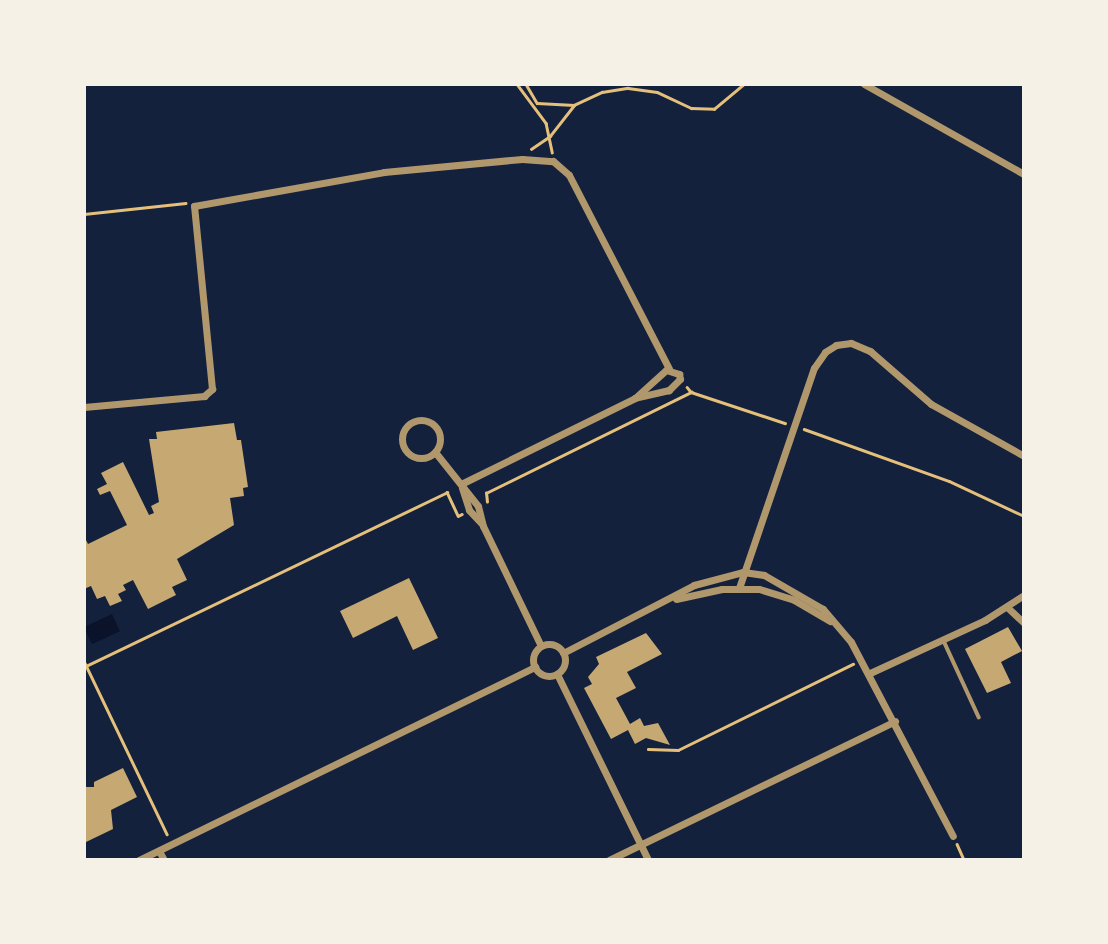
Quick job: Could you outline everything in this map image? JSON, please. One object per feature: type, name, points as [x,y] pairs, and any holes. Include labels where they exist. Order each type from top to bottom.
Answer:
[{"type":"street","points":[[864,84],[1024,174]]},
{"type":"street","points":[[84,407],[204,396],[212,389],[194,206],[384,172],[522,159],[553,161],[569,175],[669,369],[679,374],[675,386],[635,398],[461,484]]},
{"type":"street","points":[[739,588],[793,425],[814,368],[825,352],[851,343],[870,351],[931,404],[1024,456]]},
{"type":"street","points":[[635,398],[669,369]]},
{"type":"street","points":[[419,420],[432,423],[440,440],[435,452],[424,458],[407,453],[401,436],[407,425],[419,420]]},
{"type":"street","points":[[435,452],[478,506],[483,526],[541,646]]},
{"type":"street","points":[[461,484],[469,510],[483,526]]},
{"type":"street","points":[[563,653],[668,601],[694,585],[743,572],[764,575],[799,592],[837,625],[862,659],[953,836]]},
{"type":"street","points":[[668,601],[739,588],[759,589],[794,600],[837,625]]},
{"type":"street","points":[[870,673],[1008,608],[1024,595]]},
{"type":"street","points":[[1008,608],[1024,623]]},
{"type":"street","points":[[550,644],[563,653],[565,661],[556,674],[548,676],[534,667],[536,652],[541,646],[550,644]]},
{"type":"street","points":[[139,860],[534,667]]},
{"type":"street","points":[[556,674],[648,860]]},
{"type":"street","points":[[609,860],[895,721]]},
{"type":"street","points":[[159,850],[164,860]]},
{"type":"lane","points":[[943,639],[979,717]]},
{"type":"path","points":[[517,84],[546,122],[552,156]]},
{"type":"path","points":[[526,84],[537,103],[575,105]]},
{"type":"path","points":[[522,159],[550,136],[575,105],[602,92],[628,88],[657,92],[691,108],[714,109],[744,84]]},
{"type":"path","points":[[84,214],[156,202],[194,206]]},
{"type":"path","points":[[478,506],[488,502],[486,492],[691,393],[793,425],[949,481],[1024,516]]},
{"type":"path","points":[[85,667],[447,492],[458,516],[469,510]]},
{"type":"path","points":[[648,749],[678,751],[862,659]]},
{"type":"path","points":[[84,661],[167,834]]},
{"type":"path","points":[[953,836],[964,860]]},
{"type":"water","points":[[112,614],[120,631],[92,644],[84,627]]},
{"type":"building","points":[[234,423],[237,440],[241,440],[248,487],[243,488],[244,496],[230,498],[234,525],[177,559],[187,580],[172,587],[176,595],[148,609],[133,580],[123,585],[126,590],[118,594],[122,601],[110,606],[105,596],[97,599],[91,586],[84,589],[84,536],[88,544],[127,525],[110,491],[100,495],[97,489],[107,484],[101,473],[123,462],[149,515],[154,513],[151,506],[159,502],[149,439],[157,439],[156,432]]},
{"type":"building","points":[[409,578],[438,638],[413,650],[397,616],[353,638],[340,611]]},
{"type":"building","points":[[1008,627],[1022,651],[1001,662],[1011,683],[987,693],[965,649]]},
{"type":"building","points":[[646,633],[662,654],[627,672],[636,688],[616,698],[630,724],[640,718],[644,726],[658,723],[670,745],[646,738],[635,744],[628,730],[611,739],[584,688],[592,684],[588,677],[599,664],[596,657]]},
{"type":"building","points":[[123,768],[137,797],[111,810],[113,829],[84,843],[84,787],[94,787],[94,782]]}]
